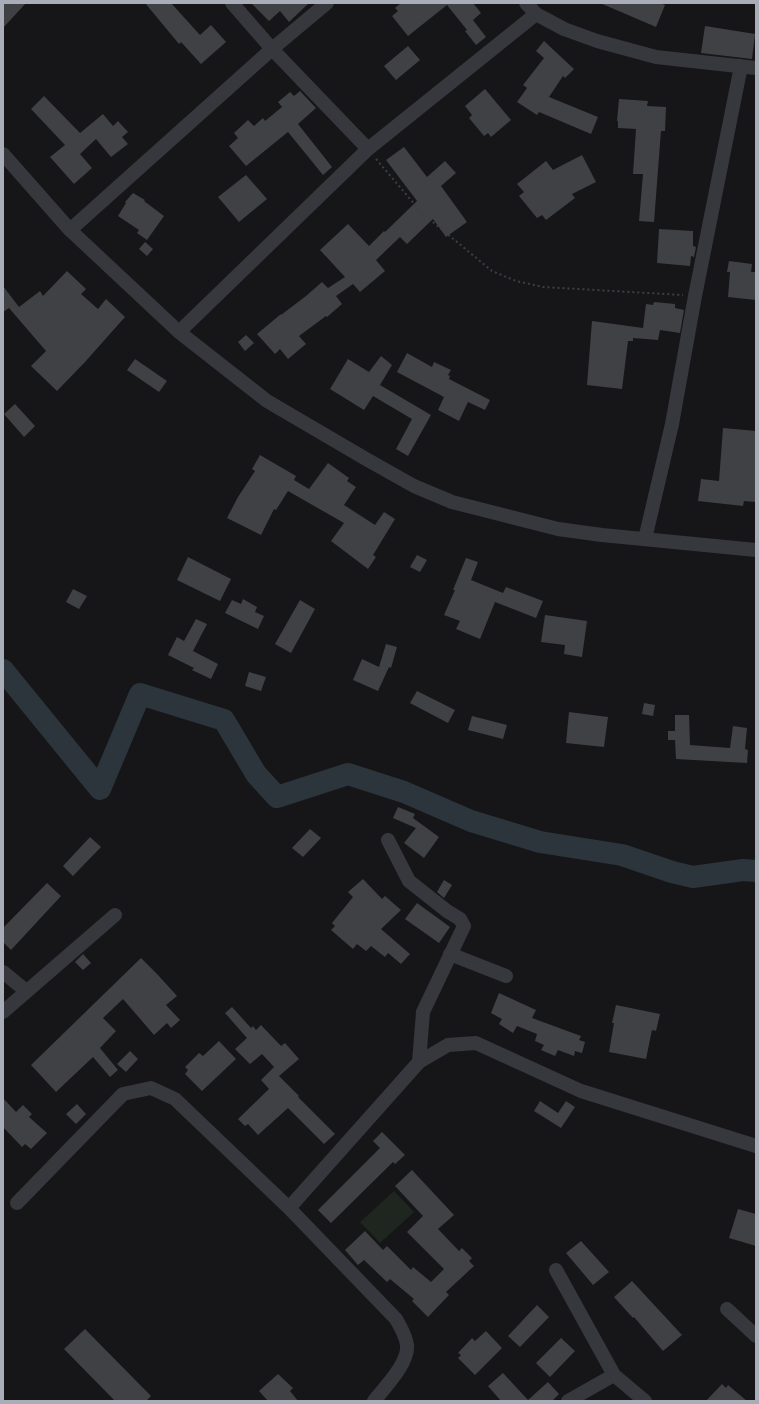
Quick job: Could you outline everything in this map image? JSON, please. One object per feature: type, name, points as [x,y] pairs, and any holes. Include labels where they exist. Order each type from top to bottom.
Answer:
[{"type":"street","points":[[232,3],[272,49],[368,148]]},
{"type":"street","points":[[70,230],[272,49],[327,3]]},
{"type":"street","points":[[526,3],[536,14],[564,29],[597,41],[656,57],[756,68]]},
{"type":"street","points":[[179,332],[368,148],[536,14]]},
{"type":"street","points":[[645,539],[672,424],[695,296],[741,66]]},
{"type":"street","points":[[5,160],[70,230],[179,332],[267,401],[414,486],[452,502],[558,529],[756,550]]},
{"type":"street","points":[[388,840],[409,881],[447,911],[460,919],[464,926],[423,1012],[419,1062]]},
{"type":"street","points":[[3,1012],[115,915]]},
{"type":"street","points":[[450,954],[506,976]]},
{"type":"street","points":[[3,972],[26,991]]},
{"type":"street","points":[[289,1208],[419,1062],[448,1045],[476,1043],[581,1091],[756,1146]]},
{"type":"street","points":[[17,1203],[123,1094],[151,1088],[175,1099],[289,1208],[396,1319],[405,1336],[407,1356],[374,1401]]},
{"type":"street","points":[[556,1270],[614,1375],[645,1401]]},
{"type":"street","points":[[727,1309],[756,1336]]},
{"type":"street","points":[[568,1401],[614,1375]]},
{"type":"path","points":[[368,148],[422,213],[492,271],[516,281],[543,287],[695,296]]},
{"type":"shaded area","points":[[394,1191],[414,1212],[380,1243],[360,1222]]},
{"type":"building","points":[[3,3],[26,3],[3,28]]},
{"type":"building","points":[[145,3],[171,3],[200,35],[211,25],[226,42],[201,64],[181,42],[179,44]]},
{"type":"building","points":[[251,3],[309,3],[289,22],[280,11],[269,21]]},
{"type":"building","points":[[401,3],[473,3],[481,13],[473,20],[486,37],[476,45],[465,31],[467,30],[447,5],[408,36],[392,16],[398,11],[395,8]]},
{"type":"building","points":[[600,3],[660,3],[665,5],[656,27]]},
{"type":"building","points":[[705,26],[755,34],[752,59],[701,53]]},
{"type":"building","points":[[544,41],[574,69],[565,78],[563,76],[549,97],[598,117],[591,134],[539,112],[537,115],[517,102],[527,88],[523,85],[544,58],[536,51]]},
{"type":"building","points":[[408,46],[420,60],[396,80],[384,66]]},
{"type":"building","points":[[485,89],[511,120],[491,137],[488,133],[484,136],[469,118],[472,115],[465,106]]},
{"type":"building","points":[[300,91],[316,108],[298,124],[332,167],[323,175],[288,132],[246,166],[229,146],[238,138],[234,133],[248,120],[254,126],[263,118],[265,121],[282,107],[278,102],[290,92],[294,96]]},
{"type":"building","points":[[44,96],[80,133],[103,114],[113,126],[118,121],[128,132],[122,137],[128,144],[111,157],[96,139],[80,154],[92,168],[74,184],[50,157],[65,145],[31,109]]},
{"type":"building","points":[[619,99],[648,101],[647,106],[666,107],[665,131],[661,131],[654,222],[639,221],[643,174],[633,174],[636,129],[618,128],[617,121]]},
{"type":"building","points":[[404,147],[427,177],[445,161],[456,173],[441,186],[467,222],[446,237],[433,219],[407,244],[400,237],[376,260],[385,271],[360,292],[353,284],[336,296],[342,304],[327,317],[326,316],[299,336],[306,344],[288,359],[280,349],[275,354],[257,334],[322,282],[328,288],[345,277],[320,250],[348,224],[369,246],[417,201],[386,160]]},
{"type":"building","points":[[582,155],[596,182],[572,194],[575,198],[546,220],[542,215],[537,218],[519,196],[524,192],[517,184],[546,161],[553,170]]},
{"type":"building","points":[[246,175],[267,199],[239,222],[218,197]]},
{"type":"building","points":[[133,193],[145,200],[144,201],[164,216],[147,240],[137,233],[139,230],[118,216],[126,203],[125,202]]},
{"type":"building","points":[[659,229],[693,231],[693,246],[696,247],[694,257],[691,256],[690,266],[657,263]]},
{"type":"building","points":[[145,242],[153,249],[147,256],[139,249]]},
{"type":"building","points":[[729,261],[752,264],[751,272],[756,272],[756,300],[728,297],[730,272],[727,272]]},
{"type":"building","points":[[67,271],[86,289],[81,294],[98,309],[106,299],[125,317],[57,391],[31,366],[46,351],[9,308],[3,312],[3,286],[19,307],[40,291],[43,296]]},
{"type":"building","points":[[654,302],[675,304],[675,308],[684,310],[680,333],[660,330],[658,340],[633,338],[633,341],[628,341],[622,389],[587,385],[592,321],[643,328],[646,304],[653,305]]},
{"type":"building","points":[[246,335],[254,343],[245,351],[238,342]]},
{"type":"building","points":[[407,353],[432,367],[434,362],[451,370],[448,375],[450,376],[449,379],[490,400],[485,410],[468,402],[459,421],[438,410],[444,397],[397,372]]},
{"type":"building","points":[[381,356],[392,365],[380,385],[431,415],[408,456],[396,449],[412,419],[373,396],[364,410],[330,389],[348,359],[369,372]]},
{"type":"building","points":[[135,359],[167,381],[159,392],[127,370]]},
{"type":"building","points":[[15,404],[35,426],[24,437],[4,414]]},
{"type":"building","points":[[723,428],[756,431],[756,502],[744,501],[743,506],[698,501],[701,479],[719,481]]},
{"type":"building","points":[[260,455],[296,476],[294,480],[309,489],[328,463],[349,478],[347,481],[356,487],[344,505],[375,525],[384,512],[395,519],[373,555],[376,557],[368,569],[331,541],[344,523],[288,491],[276,510],[274,509],[261,535],[227,518],[238,497],[255,471],[252,469]]},
{"type":"building","points":[[417,555],[427,560],[420,572],[410,567]]},
{"type":"building","points":[[188,557],[231,579],[220,601],[177,580]]},
{"type":"building","points":[[466,558],[478,562],[471,580],[503,593],[506,587],[543,601],[536,618],[495,602],[480,639],[456,629],[460,621],[444,615],[455,590],[453,590]]},
{"type":"building","points":[[73,589],[87,596],[79,609],[66,602]]},
{"type":"building","points":[[243,599],[257,607],[255,612],[264,616],[258,629],[225,613],[232,600],[241,604]]},
{"type":"building","points":[[300,600],[315,609],[291,653],[275,644]]},
{"type":"building","points":[[545,615],[587,621],[582,657],[564,654],[565,645],[541,642]]},
{"type":"building","points":[[196,619],[207,624],[193,651],[218,664],[211,679],[192,670],[194,668],[168,655],[177,637],[184,641]]},
{"type":"building","points":[[386,644],[397,647],[391,668],[389,667],[378,691],[353,680],[362,659],[379,667]]},
{"type":"building","points":[[249,672],[266,677],[261,691],[245,686]]},
{"type":"building","points":[[417,691],[455,710],[448,723],[410,703]]},
{"type":"building","points":[[644,703],[655,705],[653,716],[642,714]]},
{"type":"building","points":[[569,712],[608,717],[604,747],[566,743]]},
{"type":"building","points":[[675,715],[689,715],[690,745],[730,748],[733,726],[747,728],[745,749],[748,750],[747,763],[676,759],[675,740],[668,740],[668,731],[675,731]]},
{"type":"building","points":[[472,716],[507,725],[503,739],[468,730]]},
{"type":"building","points":[[398,807],[415,814],[413,818],[439,837],[424,858],[404,843],[416,828],[393,818]]},
{"type":"building","points":[[310,829],[321,838],[303,857],[292,848]]},
{"type":"building","points":[[90,837],[101,847],[73,876],[63,866]]},
{"type":"building","points":[[363,879],[382,899],[385,896],[401,910],[381,929],[410,954],[401,964],[388,953],[385,957],[371,946],[366,951],[357,944],[353,949],[331,930],[335,926],[332,923],[353,897],[348,892]]},
{"type":"building","points":[[444,880],[452,885],[444,898],[437,892]]},
{"type":"building","points":[[47,883],[61,896],[11,950],[3,942],[3,928]]},
{"type":"building","points":[[417,903],[450,927],[439,943],[405,919]]},
{"type":"building","points":[[83,954],[91,963],[83,970],[75,962]]},
{"type":"building","points":[[141,958],[177,996],[166,1005],[180,1020],[171,1028],[167,1023],[154,1035],[123,999],[103,1018],[116,1031],[100,1048],[118,1070],[110,1077],[93,1057],[56,1092],[31,1065]]},
{"type":"building","points":[[499,993],[536,1010],[532,1018],[581,1036],[579,1040],[585,1042],[582,1053],[575,1051],[574,1056],[558,1050],[555,1056],[541,1050],[544,1045],[535,1041],[537,1034],[517,1026],[513,1033],[499,1024],[502,1019],[491,1013]]},
{"type":"building","points":[[616,1005],[660,1014],[656,1031],[652,1030],[646,1059],[609,1052],[614,1023],[612,1023]]},
{"type":"building","points":[[232,1007],[251,1028],[253,1026],[256,1030],[261,1025],[281,1046],[285,1043],[299,1059],[279,1076],[335,1134],[324,1144],[288,1108],[258,1135],[248,1124],[245,1126],[238,1119],[269,1089],[261,1080],[274,1067],[262,1054],[250,1064],[235,1049],[247,1038],[225,1013]]},
{"type":"building","points":[[219,1041],[236,1059],[202,1091],[185,1074],[188,1070],[185,1067],[199,1053],[203,1056]]},
{"type":"building","points":[[130,1051],[138,1059],[126,1072],[117,1064]]},
{"type":"building","points":[[3,1098],[16,1112],[23,1105],[32,1114],[29,1117],[47,1133],[31,1149],[25,1144],[22,1147],[3,1127]]},
{"type":"building","points":[[540,1101],[558,1113],[566,1101],[575,1107],[561,1128],[534,1111]]},
{"type":"building","points":[[77,1104],[86,1114],[76,1124],[66,1114]]},
{"type":"building","points":[[382,1132],[405,1155],[395,1164],[393,1162],[331,1223],[318,1210],[380,1148],[373,1141]]},
{"type":"building","points":[[412,1170],[454,1215],[438,1229],[459,1251],[462,1248],[472,1258],[469,1261],[474,1266],[446,1292],[449,1295],[428,1317],[412,1301],[414,1299],[390,1279],[387,1282],[364,1260],[358,1265],[345,1250],[365,1231],[383,1250],[387,1246],[411,1270],[413,1267],[431,1282],[444,1269],[407,1232],[423,1216],[395,1186]]},
{"type":"building","points":[[738,1209],[756,1214],[756,1246],[729,1238]]},
{"type":"building","points":[[581,1241],[609,1272],[593,1285],[566,1253]]},
{"type":"building","points":[[632,1281],[682,1335],[663,1351],[634,1317],[633,1318],[614,1297]]},
{"type":"building","points":[[537,1305],[549,1317],[520,1347],[508,1336]]},
{"type":"building","points":[[85,1329],[151,1396],[146,1401],[115,1401],[64,1349]]},
{"type":"building","points":[[486,1331],[502,1348],[475,1375],[458,1358],[461,1355],[458,1353],[472,1338],[475,1341]]},
{"type":"building","points":[[561,1338],[575,1351],[550,1377],[536,1363]]},
{"type":"building","points":[[503,1373],[528,1400],[548,1382],[559,1394],[552,1401],[501,1401],[488,1386]]},
{"type":"building","points":[[278,1374],[293,1388],[290,1391],[298,1401],[268,1401],[259,1391]]},
{"type":"building","points":[[722,1384],[726,1388],[728,1385],[747,1401],[706,1401]]},
{"type":"waterway","points":[[3,670],[100,789],[140,694],[224,720],[256,774],[277,797],[348,774],[404,792],[471,821],[540,842],[622,855],[672,872],[693,877],[743,870],[756,871]]}]
